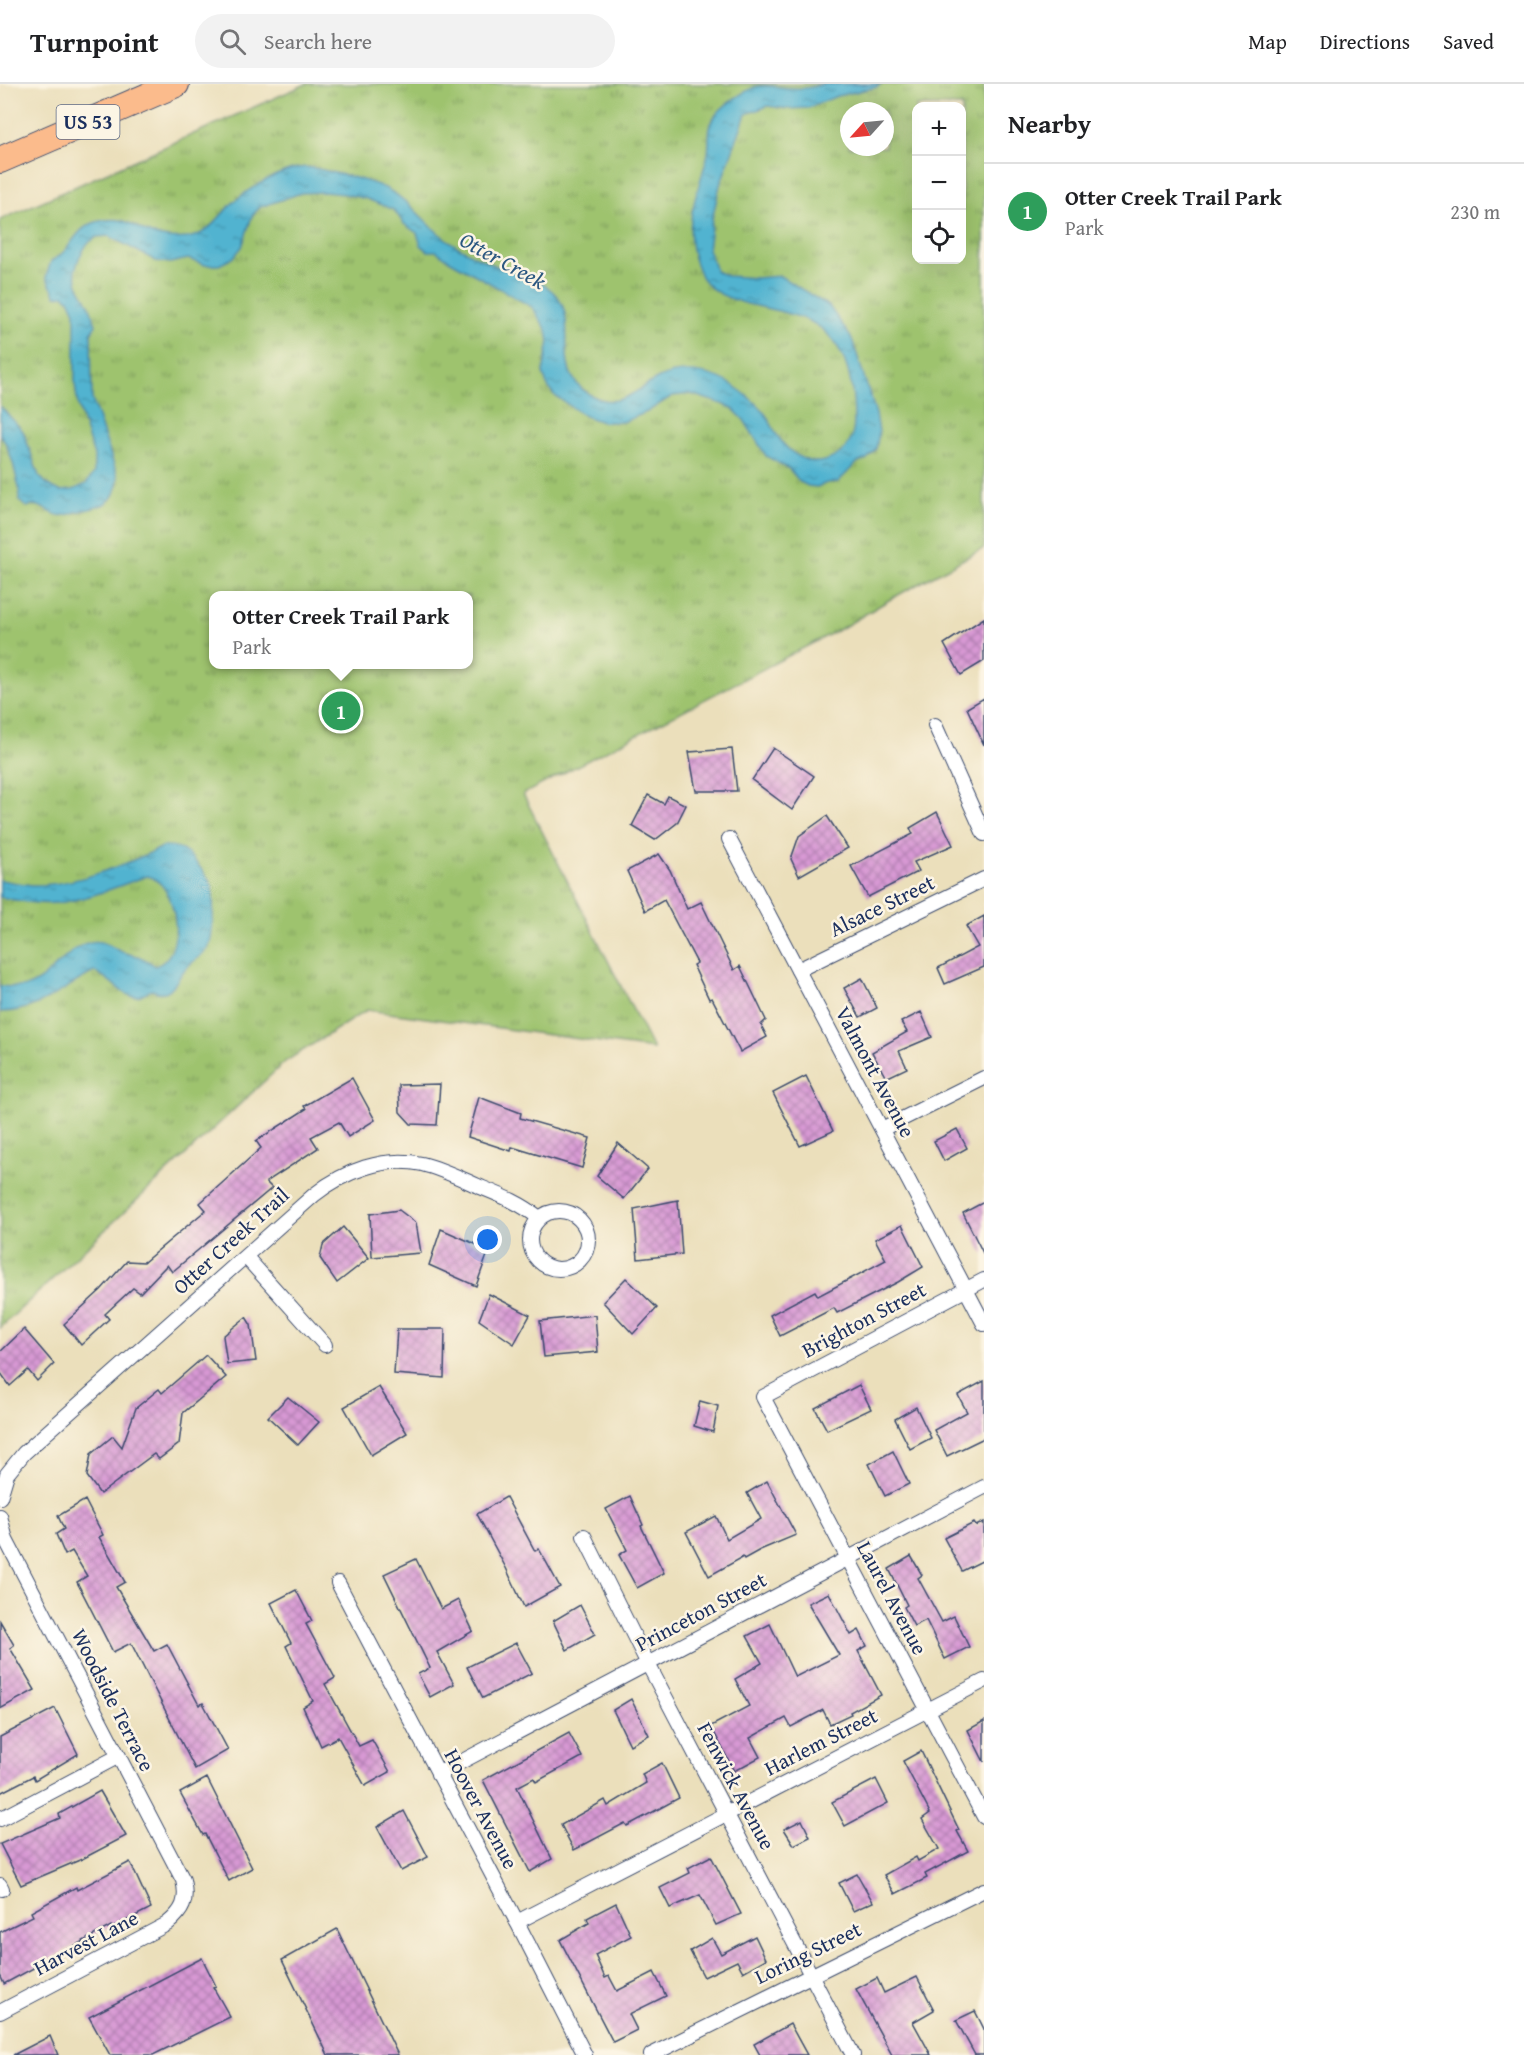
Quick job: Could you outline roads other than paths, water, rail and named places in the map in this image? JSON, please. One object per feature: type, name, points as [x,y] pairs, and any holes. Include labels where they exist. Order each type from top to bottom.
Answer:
[{"type":"highway","name":"US 53","points":[[0,160],[176,84]]},
{"type":"street","points":[[934,725],[984,834]]},
{"type":"street","name":"Valmont Avenue","points":[[729,839],[984,1324]]},
{"type":"street","name":"Alsace Street","points":[[798,970],[984,879]]},
{"type":"street","points":[[882,1129],[984,1078]]},
{"type":"street","name":"Otter Creek Trail","points":[[1,1493],[7,1474],[24,1453],[326,1186],[356,1170],[400,1162],[420,1164],[524,1205],[539,1218]]},
{"type":"street","points":[[562,1211],[572,1213],[580,1220],[586,1228],[588,1246],[583,1258],[576,1265],[556,1270],[536,1259],[530,1239],[533,1226],[539,1218],[549,1212],[562,1211]]},
{"type":"street","points":[[246,1257],[325,1345]]},
{"type":"street","name":"Brighton Street","points":[[763,1397],[984,1280]]},
{"type":"street","name":"Laurel Avenue","points":[[763,1397],[984,1817]]},
{"type":"street","name":"Princeton Street","points":[[438,1774],[984,1487]]},
{"type":"street","name":"Woodside Terrace","points":[[0,1516],[6,1540],[183,1880],[186,1892],[184,1903]]},
{"type":"street","name":"Fenwick Avenue","points":[[584,1536],[648,1664],[853,2055]]},
{"type":"street","name":"Hoover Avenue","points":[[338,1583],[518,1922],[585,2055]]},
{"type":"street","name":"Harlem Street","points":[[518,1922],[984,1681]]},
{"type":"street","points":[[0,1819],[119,1756]]},
{"type":"street","name":"Loring Street","points":[[651,2055],[984,1890]]},
{"type":"street","name":"Harvest Lane","points":[[0,2012],[167,1924],[179,1915],[184,1903]]},
{"type":"water","points":[[824,84],[881,84],[877,87],[837,96],[808,108],[788,109],[768,106],[746,114],[720,185],[708,249],[716,271],[727,276],[756,278],[780,276],[829,306],[852,339],[876,414],[879,432],[876,449],[867,459],[857,463],[838,482],[817,487],[800,482],[789,469],[766,456],[744,420],[733,409],[691,394],[672,396],[647,412],[623,422],[602,422],[585,416],[554,395],[547,385],[543,373],[549,342],[547,330],[532,307],[436,251],[428,251],[421,245],[417,233],[404,224],[394,210],[367,199],[324,192],[301,193],[260,207],[252,216],[242,247],[233,258],[219,265],[205,265],[188,259],[170,263],[156,261],[109,236],[97,237],[87,244],[75,271],[78,285],[89,304],[96,325],[91,333],[92,399],[118,477],[117,487],[105,504],[64,515],[57,515],[39,506],[27,507],[19,501],[19,488],[13,463],[0,434],[0,406],[23,431],[39,476],[48,485],[60,491],[73,490],[86,484],[94,473],[94,456],[78,406],[75,384],[75,312],[69,299],[64,295],[56,296],[46,277],[51,261],[59,256],[86,227],[105,220],[124,221],[149,233],[165,237],[177,239],[195,236],[207,230],[235,201],[254,187],[282,173],[301,167],[355,178],[387,189],[406,202],[439,234],[459,247],[495,266],[537,281],[551,290],[561,302],[565,315],[570,371],[576,383],[589,394],[609,401],[618,400],[668,375],[687,372],[707,374],[726,381],[753,401],[765,414],[783,443],[799,457],[818,462],[838,455],[847,447],[854,429],[854,406],[850,377],[832,338],[822,329],[802,318],[735,300],[711,288],[700,274],[690,236],[692,210],[708,154],[710,127],[721,109],[755,87],[802,88]]},
{"type":"water","points":[[165,846],[184,851],[201,868],[213,888],[209,945],[186,968],[172,987],[164,992],[152,990],[133,997],[94,972],[39,1003],[14,1011],[0,1012],[0,986],[28,986],[46,975],[72,951],[91,942],[107,944],[122,952],[143,958],[155,966],[166,959],[172,948],[175,919],[166,891],[157,881],[147,876],[91,896],[49,903],[0,897],[0,880],[32,885],[66,882],[118,867]]},
{"type":"place","name":"Otter Creek Trail Park","points":[[341,711]]},
{"type":"water label","name":"Otter Creek","points":[[503,260]]}]
